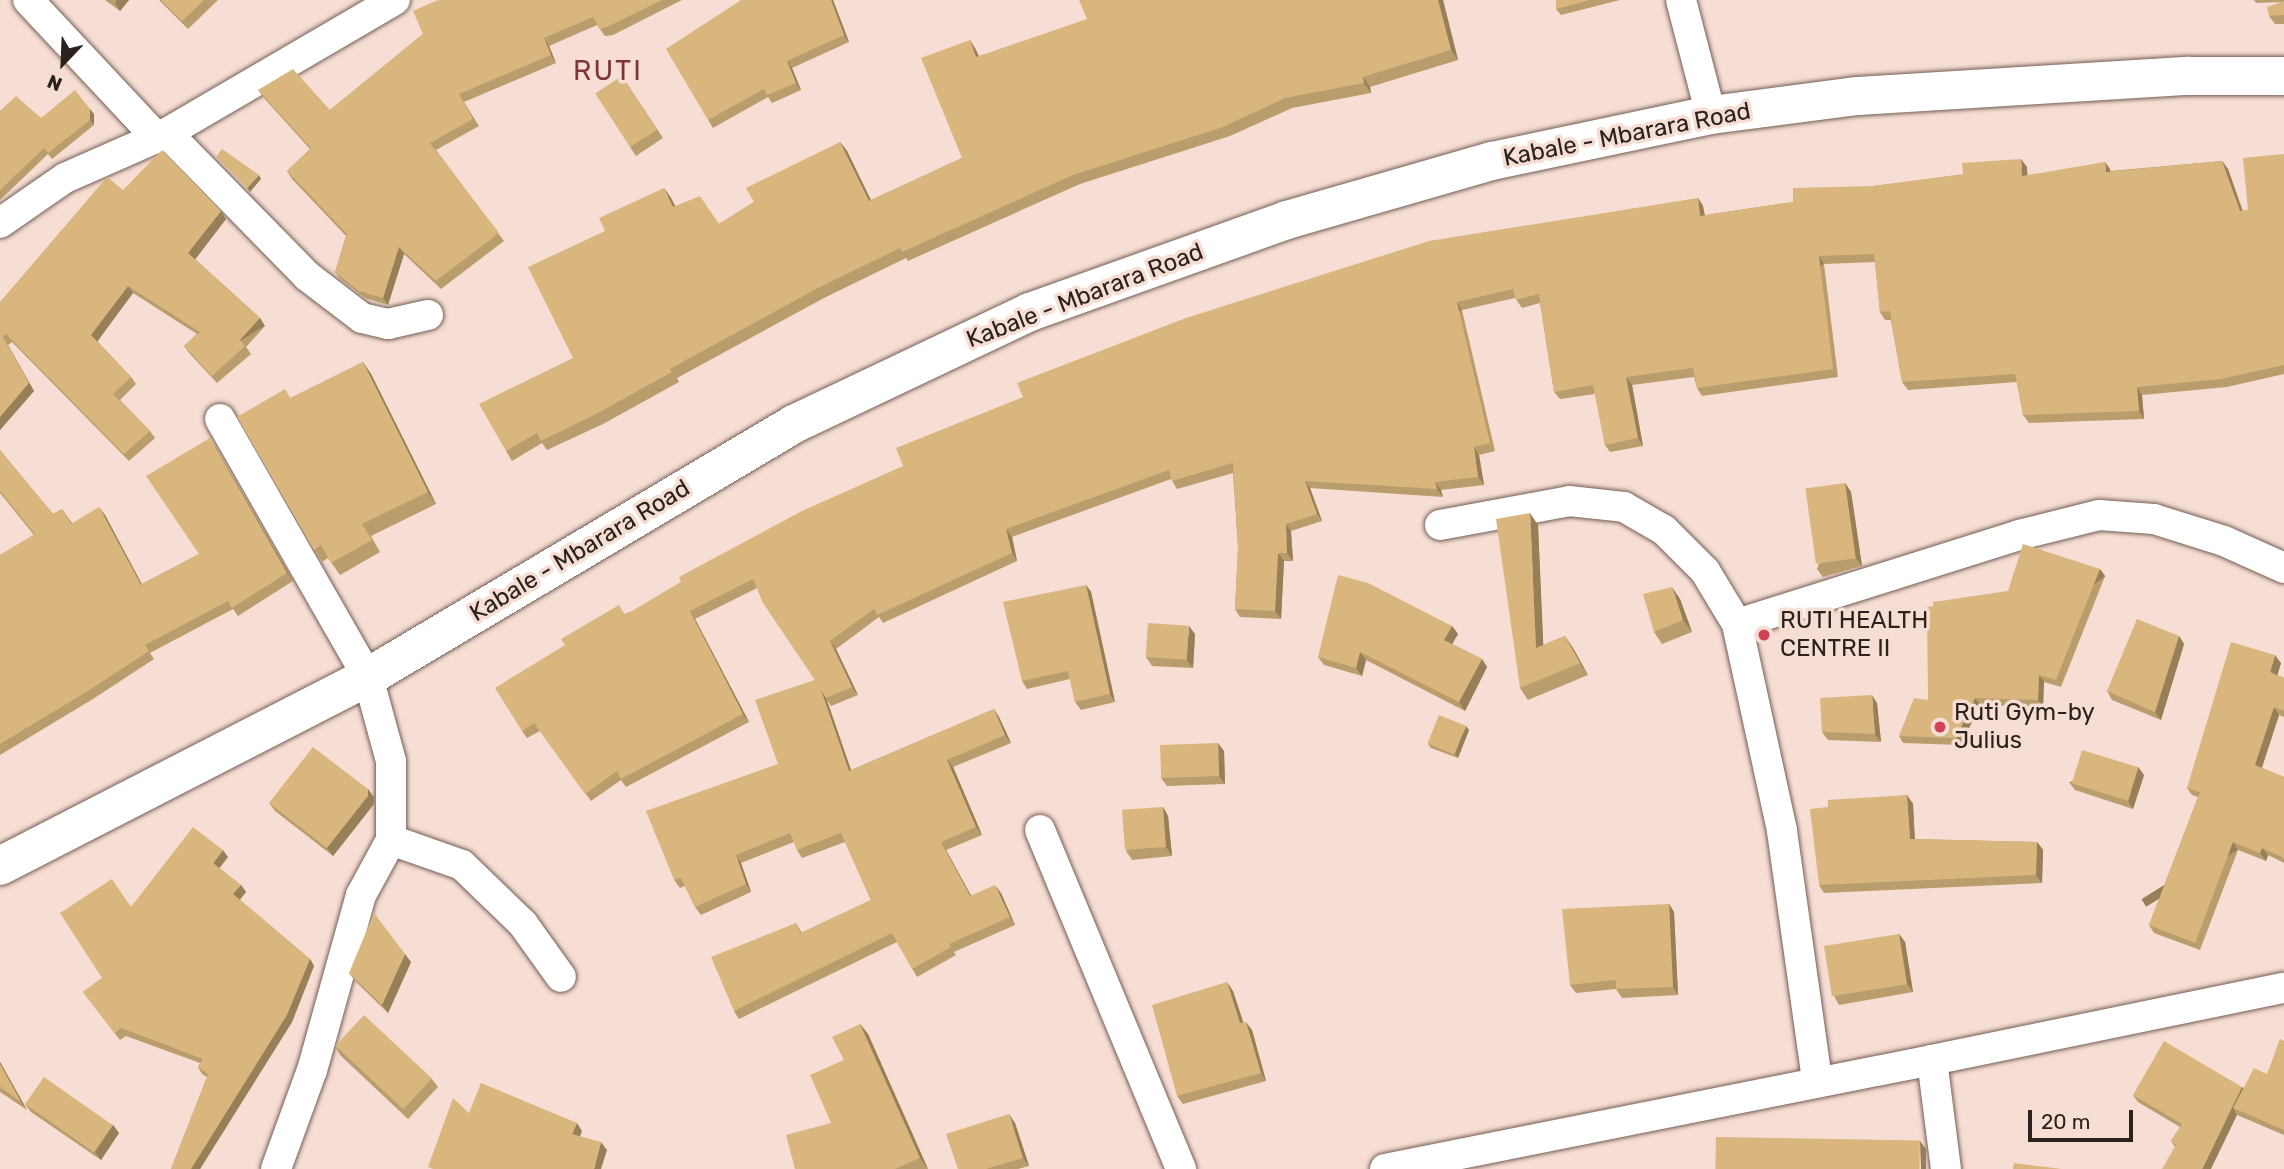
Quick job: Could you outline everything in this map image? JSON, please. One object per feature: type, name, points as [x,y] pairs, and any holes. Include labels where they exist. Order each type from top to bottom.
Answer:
[{"type":"main road","name":"Kabale - Mbarara Road","points":[[0,866],[368,677],[794,424],[1030,312],[1287,220],[1492,161],[1711,115],[1858,96],[2188,76],[2284,76]]},
{"type":"street","points":[[28,0],[162,136],[307,276],[362,318],[388,324],[428,315]]},
{"type":"street","points":[[0,223],[75,173],[162,136],[395,0]]},
{"type":"street","points":[[1681,0],[1711,115]]},
{"type":"street","points":[[219,419],[368,677],[391,761],[391,840],[360,895],[312,1070],[276,1169]]},
{"type":"street","points":[[1440,525],[1569,501],[1624,507],[1664,530],[1706,570],[1737,624],[1782,831],[1817,1080]]},
{"type":"street","points":[[1737,624],[2019,535],[2099,515],[2154,519],[2224,541],[2284,568]]},
{"type":"street","points":[[1040,830],[1181,1169]]},
{"type":"street","points":[[391,840],[462,864],[523,924],[561,977]]},
{"type":"street","points":[[1385,1169],[2284,988]]},
{"type":"street","points":[[1932,1060],[1946,1169]]},
{"type":"building","points":[[161,0],[204,0],[182,21]]},
{"type":"building","points":[[438,0],[662,0],[607,27],[600,29],[593,17],[544,38],[551,55],[459,94],[473,119],[430,143],[499,233],[436,281],[399,247],[383,298],[359,291],[335,272],[347,234],[287,171],[311,148],[258,90],[293,69],[330,110],[423,34],[413,11]]},
{"type":"building","points":[[741,0],[831,0],[844,35],[787,61],[796,83],[767,95],[764,89],[708,120],[666,49]]},
{"type":"building","points":[[1079,0],[1438,0],[1451,50],[1363,77],[1364,83],[1285,98],[1223,127],[1073,175],[902,252],[900,248],[818,288],[670,369],[672,372],[596,414],[541,441],[537,433],[506,451],[479,404],[573,358],[528,267],[605,231],[599,218],[664,188],[673,207],[700,196],[719,224],[754,202],[746,188],[840,142],[869,201],[962,158],[921,58],[970,40],[976,57],[1087,19]]},
{"type":"building","points":[[1556,0],[1590,0],[1556,9]]},
{"type":"building","points":[[2284,1],[2284,15],[2269,16],[2267,7]]},
{"type":"building","points":[[622,76],[657,130],[630,147],[595,93]]},
{"type":"building","points":[[75,90],[90,109],[90,120],[48,153],[44,148],[0,190],[0,111],[16,96],[41,118]]},
{"type":"building","points":[[222,149],[259,175],[247,188],[216,157]]},
{"type":"building","points":[[162,150],[221,211],[188,253],[260,318],[240,340],[245,346],[212,376],[184,346],[200,332],[128,286],[91,335],[131,377],[113,394],[150,431],[124,454],[6,334],[3,337],[29,383],[0,417],[0,302],[107,177],[123,190]]},
{"type":"building","points":[[2284,154],[2284,365],[2221,379],[2137,387],[2139,411],[2023,415],[2015,374],[1902,382],[1890,311],[1880,312],[1874,254],[1819,256],[1833,369],[1697,388],[1693,368],[1626,377],[1638,438],[1605,445],[1593,385],[1554,392],[1539,294],[1516,300],[1513,289],[1457,302],[1490,443],[1474,447],[1478,477],[1435,482],[1437,489],[1305,481],[1317,514],[1286,524],[1287,553],[1278,553],[1275,611],[1235,609],[1238,547],[1233,463],[1172,481],[1169,470],[1006,529],[1012,553],[877,615],[874,609],[830,641],[852,687],[826,698],[821,690],[849,771],[994,709],[1005,735],[947,760],[976,827],[941,842],[970,896],[995,885],[1010,917],[949,944],[951,947],[912,969],[892,933],[734,1011],[711,957],[796,923],[800,933],[871,900],[841,833],[797,850],[790,833],[736,855],[746,884],[695,907],[681,878],[674,880],[646,811],[778,764],[755,700],[815,680],[763,603],[753,579],[690,611],[743,714],[621,779],[617,771],[585,794],[534,723],[522,731],[495,688],[565,645],[561,639],[619,605],[625,615],[681,582],[679,577],[802,511],[903,466],[896,448],[1023,397],[1017,383],[1186,318],[1429,241],[1698,198],[1700,216],[1793,202],[1793,188],[1873,186],[1963,174],[1962,163],[2021,159],[2022,176],[2105,162],[2106,172],[2222,161],[2240,211],[2248,210],[2243,158]]},
{"type":"building","points":[[363,362],[428,492],[362,524],[372,540],[331,563],[321,545],[314,550],[237,417],[285,389],[290,398]]},
{"type":"building","points":[[210,438],[287,573],[232,608],[228,601],[145,645],[149,651],[0,744],[0,555],[35,534],[0,491],[0,450],[53,514],[62,509],[71,524],[99,507],[141,585],[199,554],[146,476]]},
{"type":"building","points":[[1845,483],[1856,558],[1816,564],[1805,489]]},
{"type":"building","points":[[1530,513],[1536,648],[1565,636],[1580,663],[1520,688],[1496,519]]},
{"type":"building","points":[[2023,544],[2100,569],[2056,680],[2039,675],[2038,700],[1975,698],[1956,738],[1899,736],[1914,698],[1928,700],[1927,607],[1933,606],[1933,602],[2008,591]]},
{"type":"building","points":[[1338,575],[1368,583],[1452,626],[1444,640],[1482,659],[1459,702],[1360,652],[1356,668],[1318,657]]},
{"type":"building","points":[[1086,585],[1110,694],[1075,702],[1068,671],[1022,681],[1003,602]]},
{"type":"building","points":[[1672,587],[1683,620],[1654,632],[1643,594]]},
{"type":"building","points":[[2137,619],[2179,636],[2155,712],[2107,691]]},
{"type":"building","points":[[1148,623],[1189,626],[1187,660],[1146,657]]},
{"type":"building","points":[[2231,642],[2275,655],[2270,672],[2284,678],[2284,711],[2274,707],[2255,765],[2284,777],[2284,858],[2262,848],[2260,853],[2233,842],[2195,943],[2149,925],[2200,792],[2187,788]]},
{"type":"building","points":[[1872,695],[1875,734],[1822,732],[1820,698]]},
{"type":"building","points":[[1439,715],[1466,726],[1454,755],[1427,744]]},
{"type":"building","points":[[1218,743],[1219,776],[1161,778],[1160,745]]},
{"type":"building","points":[[313,747],[368,789],[368,796],[327,848],[269,803]]},
{"type":"building","points":[[2082,750],[2138,767],[2128,801],[2072,783]]},
{"type":"building","points":[[1907,795],[1910,839],[2037,842],[2036,875],[1819,885],[1810,809],[1828,807],[1828,800]]},
{"type":"building","points":[[1163,807],[1166,847],[1125,850],[1122,810]]},
{"type":"building","points":[[193,827],[223,850],[213,863],[241,885],[233,894],[310,959],[287,1015],[191,1169],[171,1169],[208,1074],[198,1067],[203,1059],[121,1028],[115,1033],[83,992],[102,978],[60,913],[112,879],[131,907]]},
{"type":"building","points":[[1669,904],[1673,987],[1616,989],[1616,980],[1570,985],[1562,909]]},
{"type":"building","points":[[374,913],[405,954],[382,1005],[349,973]]},
{"type":"building","points":[[1899,934],[1907,984],[1832,996],[1824,946]]},
{"type":"building","points":[[1227,982],[1240,1023],[1246,1022],[1261,1073],[1177,1096],[1152,1005]]},
{"type":"building","points":[[364,1015],[432,1078],[403,1109],[335,1046]]},
{"type":"building","points":[[860,1024],[920,1158],[895,1169],[795,1169],[786,1135],[831,1123],[810,1075],[844,1060],[832,1037]]},
{"type":"building","points":[[2280,1039],[2284,1041],[2284,1130],[2233,1108],[2254,1068],[2267,1074]]},
{"type":"building","points":[[2164,1041],[2242,1087],[2202,1169],[2162,1169],[2176,1145],[2171,1141],[2182,1124],[2133,1095]]},
{"type":"building","points":[[0,1064],[21,1102],[0,1087]]},
{"type":"building","points":[[44,1077],[113,1125],[94,1152],[25,1104]]},
{"type":"building","points":[[481,1083],[577,1123],[572,1134],[601,1142],[594,1169],[428,1167],[453,1098],[469,1113]]},
{"type":"building","points":[[1009,1114],[1023,1158],[986,1169],[958,1169],[946,1134]]},
{"type":"building","points":[[1716,1137],[1920,1141],[1919,1169],[1715,1169]]},
{"type":"building","points":[[2014,1163],[2062,1169],[2013,1169]]},
{"type":"place","name":"RUTI HEALTH CENTRE II","points":[[1764,635]]},
{"type":"place","name":"Ruti Gym-by Julius","points":[[1940,727]]},
{"type":"district","name":"RUTI","points":[[608,71]]}]
